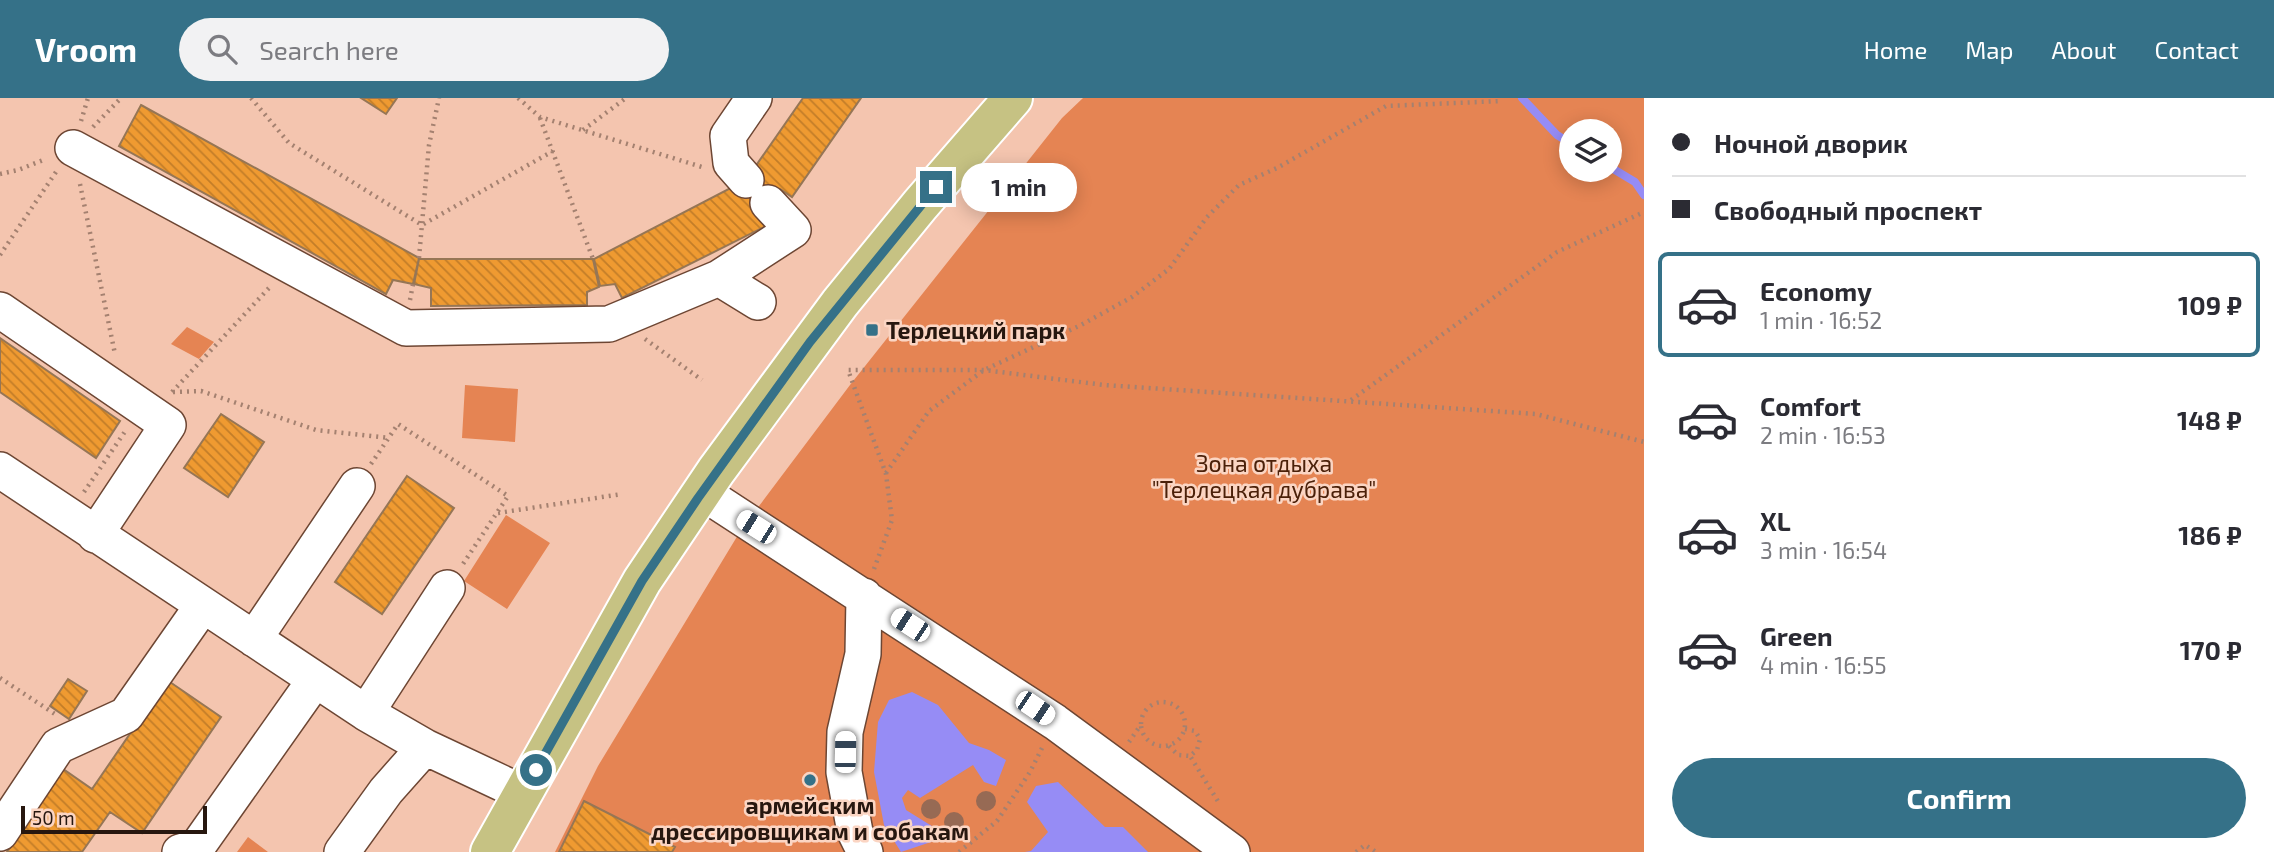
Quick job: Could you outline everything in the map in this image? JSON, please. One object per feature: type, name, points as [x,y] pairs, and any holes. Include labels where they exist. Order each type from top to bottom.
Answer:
[{"type":"main road","points":[[491,851],[642,581],[702,492],[839,303],[1013,98]]},
{"type":"lane","points":[[73,148],[406,328],[609,324],[719,278],[793,230],[748,182],[728,136],[754,98]]},
{"type":"lane","points":[[719,278],[758,302]]},
{"type":"lane","points":[[0,310],[168,425],[82,526]]},
{"type":"lane","points":[[2,477],[82,526],[366,713],[425,747],[523,793]]},
{"type":"lane","points":[[254,639],[357,486]]},
{"type":"lane","points":[[702,492],[1055,722],[1232,852]]},
{"type":"lane","points":[[366,713],[447,588]]},
{"type":"lane","points":[[864,596],[863,654],[845,732],[844,772],[855,832],[865,852]]},
{"type":"lane","points":[[0,833],[58,746],[126,715],[203,606]]},
{"type":"lane","points":[[180,852],[197,847],[315,680]]},
{"type":"lane","points":[[342,852],[386,791],[425,747]]},
{"type":"path","points":[[82,526],[130,422],[73,148],[88,98]]},
{"type":"path","points":[[0,255],[73,148],[121,98]]},
{"type":"path","points":[[251,98],[289,143],[422,225]]},
{"type":"path","points":[[419,258],[429,145],[439,98]]},
{"type":"path","points":[[517,98],[540,117],[748,182]]},
{"type":"path","points":[[583,130],[626,98]]},
{"type":"path","points":[[886,474],[929,411],[984,370],[1081,325],[1132,297],[1169,269],[1207,216],[1239,185],[1277,167],[1386,106],[1502,101]]},
{"type":"path","points":[[540,117],[593,259]]},
{"type":"path","points":[[0,174],[19,170],[73,148]]},
{"type":"path","points":[[422,225],[553,151]]},
{"type":"path","points":[[1351,400],[1557,252],[1644,212]]},
{"type":"path","points":[[172,392],[290,265]]},
{"type":"path","points":[[619,320],[702,380]]},
{"type":"path","points":[[864,596],[892,520],[886,474],[848,370],[984,370],[1104,385],[1536,414],[1644,442]]},
{"type":"path","points":[[123,394],[201,391],[316,430],[389,438]]},
{"type":"path","points":[[357,486],[398,424],[508,496],[447,588]]},
{"type":"path","points":[[497,513],[622,494]]},
{"type":"path","points":[[0,678],[85,734]]},
{"type":"path","points":[[1171,702],[1183,712],[1185,729],[1180,738],[1169,746],[1158,747],[1145,738],[1140,725],[1144,711],[1157,703],[1171,702]]},
{"type":"path","points":[[959,852],[997,821],[1030,772],[1055,722]]},
{"type":"path","points":[[1169,746],[1178,755],[1190,756],[1197,750],[1200,739],[1195,731],[1185,729]]},
{"type":"path","points":[[1190,756],[1222,809]]},
{"type":"path","points":[[1356,852],[1365,845],[1376,852]]},
{"type":"green space","name":"Зона отдыха \"Терлецкая дубрава\"","points":[[1083,98],[1644,98],[1644,852],[555,852],[598,766],[741,530],[850,385],[1062,118]]},
{"type":"green space","points":[[187,327],[214,342],[199,359],[171,344]]},
{"type":"green space","points":[[465,385],[518,389],[515,442],[462,438]]},
{"type":"green space","points":[[506,515],[550,543],[507,609],[464,581]]},
{"type":"green space","points":[[248,837],[268,852],[237,852]]},
{"type":"shaded area","points":[[912,692],[938,705],[969,743],[1006,760],[996,786],[984,782],[973,765],[920,798],[908,790],[902,798],[906,810],[935,828],[937,840],[901,852],[884,825],[874,772],[878,722],[889,700]]},
{"type":"shaded area","points":[[1058,782],[1105,827],[1123,827],[1148,852],[1025,852],[1031,851],[1048,832],[1027,802],[1036,786]]},
{"type":"building","points":[[361,98],[397,98],[386,114]]},
{"type":"building","points":[[803,98],[861,98],[792,197],[780,189],[768,202],[746,180]]},
{"type":"building","points":[[141,105],[419,258],[413,284],[393,280],[386,294],[119,146]]},
{"type":"building","points":[[746,180],[768,203],[766,226],[622,298],[615,284],[600,286],[594,259]]},
{"type":"building","points":[[419,259],[593,259],[599,287],[587,292],[587,305],[431,306],[431,288],[414,284]]},
{"type":"building","points":[[0,338],[120,421],[96,458],[0,392]]},
{"type":"building","points":[[221,414],[264,442],[228,497],[184,468]]},
{"type":"building","points":[[407,476],[454,508],[382,614],[335,582]]},
{"type":"building","points":[[68,679],[87,691],[69,719],[50,706]]},
{"type":"building","points":[[167,680],[221,717],[142,833],[110,812],[82,852],[7,852],[63,769],[92,789]]},
{"type":"building","points":[[584,801],[675,847],[672,852],[559,852]]},
{"type":"waterway","points":[[1522,98],[1559,136]]},
{"type":"waterway","points":[[1622,174],[1635,182],[1644,195]]},
{"type":"place","name":"Терлецкий парк","points":[[872,330]]},
{"type":"place","name":"армейским дрессировщикам и собакам","points":[[810,780]]},
{"type":"route","points":[[536,770],[642,581],[716,471],[810,342],[936,187]]}]
